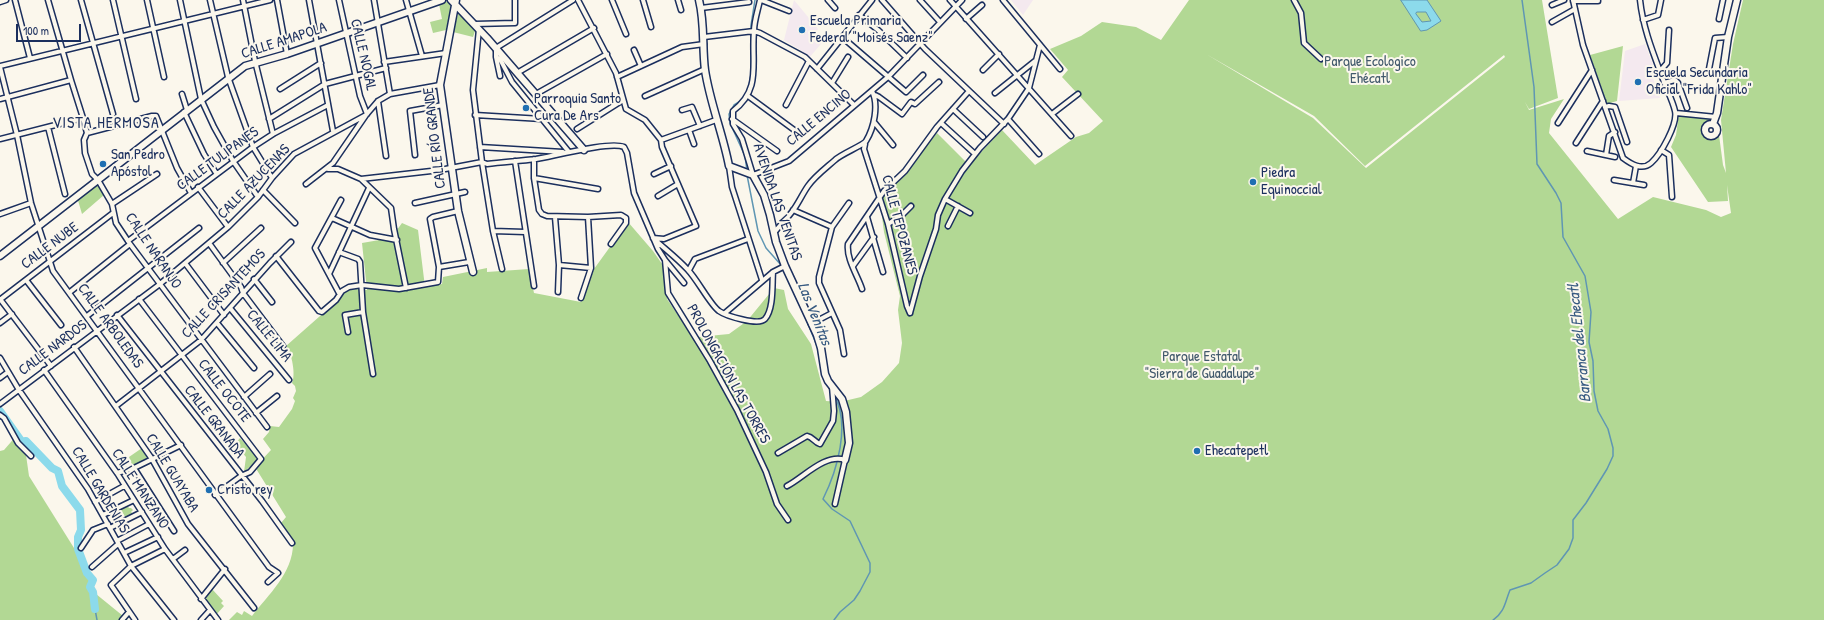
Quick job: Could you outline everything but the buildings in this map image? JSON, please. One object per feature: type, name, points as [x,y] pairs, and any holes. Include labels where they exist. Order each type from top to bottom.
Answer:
[{"type":"main road","name":"CALLE AMAPOLA","points":[[0,256],[228,77],[245,66],[287,54],[442,0]]},
{"type":"main road","points":[[451,0],[456,3],[477,26],[584,150]]},
{"type":"main road","points":[[699,0],[704,37],[705,69],[716,120],[729,166],[749,174]]},
{"type":"main road","points":[[1713,124],[1716,117],[1728,37],[1737,0]]},
{"type":"main road","name":"CALLE RÍO GRANDE","points":[[456,3],[440,85],[458,211],[469,262],[473,272]]},
{"type":"main road","name":"AVENIDA LAS VENITAS","points":[[749,174],[766,202],[783,267],[821,348],[825,374],[828,381],[842,399],[846,412],[849,443],[840,459]]},
{"type":"street","points":[[0,2],[6,0]]},
{"type":"street","points":[[14,0],[30,58]]},
{"type":"street","name":"CALLE NARANJO","points":[[48,0],[70,80],[87,133],[84,140],[85,153],[92,174],[98,180],[112,204],[116,223],[129,243],[267,427]]},
{"type":"street","points":[[81,0],[112,114]]},
{"type":"street","points":[[114,0],[136,99]]},
{"type":"street","points":[[147,0],[164,77]]},
{"type":"street","points":[[180,0],[201,99],[214,127],[233,161],[258,197]]},
{"type":"street","points":[[210,0],[228,77],[252,147],[272,178]]},
{"type":"street","points":[[243,0],[255,62],[273,134]]},
{"type":"street","points":[[0,67],[30,58],[62,52],[92,43],[270,0]]},
{"type":"street","points":[[277,0],[287,54]]},
{"type":"street","points":[[309,0],[333,131]]},
{"type":"street","name":"CALLE NOGAL","points":[[339,0],[355,77],[366,114]]},
{"type":"street","points":[[374,0],[379,22],[390,94]]},
{"type":"street","points":[[406,0],[422,56]]},
{"type":"street","points":[[502,269],[493,232],[475,115],[473,90],[477,26],[516,23],[515,0]]},
{"type":"street","points":[[500,76],[496,57],[496,48],[573,0]]},
{"type":"street","points":[[578,0],[607,54],[617,77],[626,109],[645,120],[662,140],[662,147],[696,226],[664,239],[653,238]]},
{"type":"street","points":[[612,0],[626,34]]},
{"type":"street","points":[[643,0],[651,27]]},
{"type":"street","points":[[678,0],[681,10]]},
{"type":"street","points":[[777,151],[732,119],[733,111],[744,103],[752,86],[754,74],[752,31],[760,0],[789,11]]},
{"type":"street","points":[[828,0],[835,8]]},
{"type":"street","points":[[817,69],[872,0]]},
{"type":"street","points":[[882,0],[920,43],[1004,124]]},
{"type":"street","points":[[920,0],[940,22]]},
{"type":"street","points":[[950,0],[1071,136]]},
{"type":"street","name":"CALLE ENCINO","points":[[749,174],[790,161],[888,77],[962,0]]},
{"type":"street","points":[[1004,0],[1060,69]]},
{"type":"street","points":[[1294,0],[1301,12],[1304,43],[1321,59]]},
{"type":"street","points":[[1552,5],[1564,0]]},
{"type":"street","points":[[1598,1],[1573,1],[1574,9],[1581,39],[1623,158],[1636,166],[1650,164],[1661,150],[1669,136],[1676,113],[1643,20],[1640,0]]},
{"type":"street","points":[[1643,20],[1658,15],[1661,0]]},
{"type":"street","points":[[1718,19],[1723,0]]},
{"type":"street","points":[[701,8],[749,2]]},
{"type":"street","points":[[966,19],[982,4]]},
{"type":"street","points":[[1552,22],[1574,9]]},
{"type":"street","points":[[859,15],[878,30],[907,58]]},
{"type":"street","points":[[517,73],[594,28]]},
{"type":"street","points":[[1660,71],[1667,63],[1669,30]]},
{"type":"street","points":[[704,37],[752,31],[780,43],[809,61],[854,106]]},
{"type":"street","points":[[842,37],[906,92],[923,75]]},
{"type":"street","points":[[1709,69],[1715,38],[1728,37]]},
{"type":"street","points":[[617,77],[682,47],[704,44]]},
{"type":"street","points":[[970,213],[946,199],[962,171],[975,154],[1004,124],[1029,88],[1040,45]]},
{"type":"street","points":[[634,50],[641,66]]},
{"type":"street","points":[[384,62],[446,52]]},
{"type":"street","points":[[536,94],[607,54]]},
{"type":"street","points":[[983,70],[999,54]]},
{"type":"street","points":[[496,57],[500,59],[512,82],[567,152]]},
{"type":"street","points":[[832,83],[848,57]]},
{"type":"street","points":[[786,105],[809,61]]},
{"type":"street","points":[[995,93],[1035,61]]},
{"type":"street","points":[[280,88],[321,63]]},
{"type":"street","name":"CALLE ARBOLEDAS","points":[[0,67],[17,135],[31,203],[37,226],[53,271],[70,292],[181,445],[215,495],[269,567],[278,573],[268,582]]},
{"type":"street","points":[[269,119],[325,84],[386,68]]},
{"type":"street","points":[[645,96],[705,69]]},
{"type":"street","points":[[1558,123],[1592,70]]},
{"type":"street","points":[[0,100],[70,80]]},
{"type":"street","points":[[1664,82],[1675,80],[1678,83],[1687,108]]},
{"type":"street","points":[[875,96],[879,97],[902,114],[911,102],[915,104],[939,82]]},
{"type":"street","name":"CALLE AZUCENAS","points":[[160,284],[228,227],[258,197],[272,178],[294,154],[366,114],[378,102],[390,94],[440,85]]},
{"type":"street","points":[[773,233],[793,210],[809,184],[837,158],[852,148],[864,144],[874,122],[875,96],[872,91]]},
{"type":"street","points":[[862,289],[853,266],[848,244],[884,191],[905,171],[941,123],[969,91]]},
{"type":"street","points":[[182,94],[186,111],[204,154],[216,173]]},
{"type":"street","points":[[1052,114],[1078,94]]},
{"type":"street","points":[[748,96],[801,135]]},
{"type":"street","points":[[576,129],[623,100]]},
{"type":"street","points":[[1576,143],[1603,101]]},
{"type":"street","points":[[378,102],[386,156]]},
{"type":"street","name":"CALLE TULIPANES","points":[[70,292],[216,173],[273,134],[328,105]]},
{"type":"street","points":[[415,155],[410,111],[443,105]]},
{"type":"street","points":[[682,110],[692,106],[700,126]]},
{"type":"street","points":[[1605,107],[1616,107],[1627,142]]},
{"type":"street","points":[[953,109],[982,138]]},
{"type":"street","points":[[1676,113],[1716,117]]},
{"type":"street","points":[[306,184],[328,169],[366,114]]},
{"type":"street","points":[[475,115],[542,119]]},
{"type":"street","points":[[87,133],[156,116],[177,168],[191,193]]},
{"type":"street","points":[[0,139],[83,118]]},
{"type":"street","name":"AVENIDA LAS VENITAS","points":[[732,119],[733,124],[746,149],[749,174]]},
{"type":"street","points":[[1008,119],[1038,154]]},
{"type":"street","points":[[662,140],[716,120]]},
{"type":"street","points":[[874,122],[893,145]]},
{"type":"street","points":[[941,123],[975,154]]},
{"type":"street","points":[[48,127],[65,194]]},
{"type":"street","points":[[689,130],[694,144]]},
{"type":"street","points":[[1606,155],[1609,136],[1614,132]]},
{"type":"street","name":"CALLE TEPOZANES","points":[[864,144],[888,224],[907,306],[910,313],[920,276],[936,229],[938,215],[946,199]]},
{"type":"street","name":"PROLONGACIÓN LAS TORRES","points":[[584,150],[619,145],[624,148],[627,153],[634,193],[658,249],[665,260],[668,293],[710,361],[737,410],[766,472],[777,504],[788,520]]},
{"type":"street","points":[[480,147],[567,152]]},
{"type":"street","points":[[361,179],[451,168],[482,162],[487,164],[534,159],[584,150]]},
{"type":"street","points":[[1661,150],[1669,155],[1672,197]]},
{"type":"street","points":[[1587,152],[1615,156]]},
{"type":"street","points":[[534,159],[534,178],[539,210],[542,214],[555,217],[588,217],[621,214],[626,218],[626,223],[611,244]]},
{"type":"street","points":[[515,161],[534,286]]},
{"type":"street","points":[[654,174],[671,166]]},
{"type":"street","points":[[729,166],[732,188],[762,280]]},
{"type":"street","points":[[1633,183],[1636,166]]},
{"type":"street","points":[[328,169],[338,170],[361,179],[391,208],[406,288]]},
{"type":"street","points":[[112,204],[157,174]]},
{"type":"street","points":[[534,178],[598,189]]},
{"type":"street","points":[[1614,180],[1644,184]]},
{"type":"street","points":[[658,196],[678,184]]},
{"type":"street","points":[[198,187],[228,227]]},
{"type":"street","points":[[329,274],[369,188]]},
{"type":"street","points":[[264,190],[295,223]]},
{"type":"street","points":[[415,203],[466,192]]},
{"type":"street","points":[[339,293],[315,248],[341,200]]},
{"type":"street","points":[[0,214],[31,203]]},
{"type":"street","points":[[844,354],[840,330],[819,283],[832,228],[849,203]]},
{"type":"street","points":[[888,224],[901,216],[911,206]]},
{"type":"street","points":[[948,226],[958,206]]},
{"type":"street","points":[[793,210],[832,228]]},
{"type":"street","points":[[276,256],[319,311],[322,312],[336,300],[339,293],[349,287],[362,285],[399,289],[438,282],[440,278],[439,267],[430,219],[432,217],[458,211]]},
{"type":"street","name":"CALLE NUBE","points":[[0,299],[113,213]]},
{"type":"street","points":[[555,217],[559,266],[558,292]]},
{"type":"street","points":[[581,298],[590,268],[588,217]]},
{"type":"street","points":[[867,217],[874,236],[883,272]]},
{"type":"street","points":[[332,218],[370,235],[397,240]]},
{"type":"street","points":[[87,316],[199,228]]},
{"type":"street","points":[[223,263],[261,228]]},
{"type":"street","points":[[493,232],[525,232]]},
{"type":"street","points":[[853,266],[874,236]]},
{"type":"street","points":[[653,238],[689,270],[719,311],[750,322],[761,322],[765,320],[773,295],[773,272]]},
{"type":"street","points":[[689,270],[695,259],[748,240]]},
{"type":"street","name":"CALLE CRISANTEMOS","points":[[116,406],[201,340],[276,256],[291,242]]},
{"type":"street","points":[[210,243],[241,287],[242,294],[283,346]]},
{"type":"street","points":[[339,252],[358,259],[360,262],[363,312],[373,374]]},
{"type":"street","points":[[665,260],[684,283]]},
{"type":"street","points":[[439,267],[469,262]]},
{"type":"street","name":"CALLE LIMA","points":[[185,263],[224,315]]},
{"type":"street","points":[[559,266],[590,268]]},
{"type":"street","points":[[725,313],[762,280],[783,267]]},
{"type":"street","points":[[26,280],[61,325]]},
{"type":"street","points":[[254,280],[272,302]]},
{"type":"street","name":"CALLE NARDOS","points":[[0,404],[160,284]]},
{"type":"street","points":[[0,299],[51,366]]},
{"type":"street","name":"CALLE OCOTE","points":[[139,299],[261,459],[250,472],[241,476]]},
{"type":"street","name":"CALLE LIMA","points":[[230,308],[289,380]]},
{"type":"street","points":[[348,332],[345,315],[363,312]]},
{"type":"street","points":[[810,324],[832,313]]},
{"type":"street","points":[[0,323],[12,314]]},
{"type":"street","name":"CALLE GRANADA","points":[[117,315],[262,501],[292,543]]},
{"type":"street","points":[[217,323],[254,368]]},
{"type":"street","name":"CALLE GUAYABA","points":[[74,347],[152,459],[188,524],[225,569],[254,608]]},
{"type":"street","name":"CALLE GARDENIAS","points":[[0,358],[19,390],[55,439],[96,502],[131,566],[174,620]]},
{"type":"street","name":"CALLE MANZANO","points":[[44,370],[117,473],[165,549],[218,620]]},
{"type":"street","points":[[0,378],[8,372]]},
{"type":"street","points":[[244,397],[270,374]]},
{"type":"street","points":[[778,453],[807,436],[810,436],[816,443],[820,444],[833,422],[832,386]]},
{"type":"street","points":[[256,413],[277,396]]},
{"type":"street","points":[[0,415],[4,418],[18,443],[31,456]]},
{"type":"street","points":[[117,473],[134,468],[181,445]]},
{"type":"street","points":[[787,486],[822,464],[840,459]]},
{"type":"street","name":"AVENIDA LAS VENITAS","points":[[836,504],[840,459]]},
{"type":"street","points":[[134,468],[174,531]]},
{"type":"street","points":[[215,495],[241,476]]},
{"type":"street","points":[[96,502],[124,486]]},
{"type":"street","points":[[103,515],[134,500]]},
{"type":"street","points":[[81,548],[93,530],[109,526],[142,512]]},
{"type":"street","points":[[92,567],[118,542],[149,524]]},
{"type":"street","points":[[124,553],[158,537]]},
{"type":"street","points":[[135,620],[110,585],[131,566],[165,549]]},
{"type":"street","points":[[173,559],[185,550]]},
{"type":"street","points":[[201,599],[225,569]]},
{"type":"street","points":[[201,620],[210,610]]},
{"type":"street","points":[[122,620],[128,612]]},
{"type":"shaded area","name":"Escuela Primaria Federal \"Moisés Saenz\"","points":[[794,0],[818,29],[816,32],[826,38],[809,58],[802,51],[784,40]]},
{"type":"shaded area","points":[[1011,0],[1033,0],[1023,15]]},
{"type":"shaded area","name":"Escuela Secundaria Oficial \"Frida Kahlo\"","points":[[1645,44],[1653,65],[1649,67],[1660,98],[1619,101],[1625,51]]},
{"type":"green space","name":"Parque Estatal \"Sierra de Guadalupe\"","points":[[1189,0],[1542,0],[1558,98],[1529,109],[1525,102],[1529,110],[1564,99],[1551,119],[1549,133],[1618,219],[1653,197],[1706,210],[1721,217],[1731,213],[1727,185],[1728,201],[1708,202],[1671,147],[1676,135],[1679,114],[1712,117],[1702,127],[1701,132],[1707,139],[1719,135],[1723,165],[1726,173],[1721,120],[1733,44],[1743,0],[1824,0],[1824,620],[229,620],[237,612],[242,615],[244,611],[252,616],[272,592],[289,565],[292,555],[293,541],[281,523],[286,517],[255,467],[271,450],[263,439],[269,432],[270,426],[279,427],[292,409],[295,401],[293,398],[296,391],[295,386],[292,383],[294,375],[293,364],[286,346],[337,301],[342,291],[356,289],[367,290],[362,243],[391,238],[402,223],[418,230],[425,287],[442,284],[443,277],[487,268],[487,272],[529,269],[534,293],[581,302],[594,269],[628,222],[653,251],[667,271],[667,299],[690,333],[698,337],[729,334],[747,321],[774,288],[784,290],[788,309],[811,344],[826,401],[840,402],[861,397],[882,382],[899,363],[902,343],[898,310],[900,296],[884,232],[880,201],[937,133],[969,165],[1002,130],[1035,165],[1076,137],[1089,133],[1103,121],[1062,77],[1068,70],[1050,49],[1081,36],[1102,22],[1136,27],[1161,40]],"holes":[[[1206,54],[1314,116],[1365,166],[1504,55],[1505,57],[1366,168],[1313,118]]]},
{"type":"green space","points":[[448,1],[452,3],[446,30],[433,33],[430,22],[442,19],[439,4]]},
{"type":"green space","points":[[459,11],[476,28],[473,37],[453,32]]},
{"type":"green space","points":[[1623,46],[1617,101],[1607,104],[1590,55]]},
{"type":"green space","points":[[99,179],[104,195],[82,214],[77,197]]},
{"type":"green space","points":[[17,435],[24,441],[29,476],[74,548],[96,594],[128,620],[0,620],[0,451],[4,450]]},
{"type":"green space","points":[[240,438],[259,459],[244,472],[246,457],[235,444]]},
{"type":"green space","points":[[142,448],[150,459],[133,467],[129,457]]},
{"type":"green space","points":[[126,504],[133,510],[131,512],[134,514],[127,520],[120,508]]},
{"type":"green space","points":[[212,589],[223,601],[221,603],[224,606],[216,615],[205,600]]},
{"type":"water","points":[[1401,0],[1427,0],[1441,21],[1427,30],[1421,31]],"holes":[[[1417,12],[1426,12],[1431,21],[1422,22],[1416,14]]]},
{"type":"waterway","name":"Las Venitas","points":[[749,86],[751,74],[751,25],[755,0]]},
{"type":"waterway","name":"Barranca del Ehecatl","points":[[1493,620],[1500,614],[1506,603],[1510,590],[1531,583],[1557,565],[1569,549],[1573,538],[1573,520],[1586,503],[1607,469],[1613,456],[1613,448],[1608,429],[1598,411],[1594,391],[1593,361],[1589,342],[1591,312],[1585,276],[1563,237],[1561,203],[1537,164],[1534,87],[1522,0]]},
{"type":"waterway","name":"Las Venitas","points":[[742,100],[734,105],[729,114],[730,123],[745,156],[747,171]]},
{"type":"waterway","name":"Las Venitas","points":[[747,175],[758,231],[766,248],[781,265],[790,283]]},
{"type":"waterway","name":"Las Venitas","points":[[800,304],[817,346],[822,371]]},
{"type":"waterway","name":"Las Venitas","points":[[834,395],[839,407],[842,433],[833,475],[823,499],[832,509],[850,521],[870,563],[870,572],[854,600],[840,612],[834,620]]},
{"type":"waterway","points":[[0,411],[22,442],[26,441],[52,468],[58,471],[62,486],[80,510],[81,530],[78,537],[78,549],[87,573],[93,580],[90,587],[93,592],[95,609]]},
{"type":"waterway","points":[[95,609],[97,620]]},
{"type":"place","name":"Escuela Primaria Federal \"Moisés Saenz\"","points":[[802,30]]},
{"type":"place","name":"Escuela Secundaria Oficial \"Frida Kahlo\"","points":[[1638,82]]},
{"type":"place","name":"Parroquia Santo Cura De Ars","points":[[526,108]]},
{"type":"place","name":"San Pedro Apóstol","points":[[103,164]]},
{"type":"place","name":"Piedra Equinoccial","points":[[1253,182]]},
{"type":"place","name":"Ehecatepetl","points":[[1197,451]]},
{"type":"place","name":"Cristo rey","points":[[209,490]]},
{"type":"district","name":"VISTA HERMOSA","points":[[106,124]]},
{"type":"park label","name":"Parque Ecologico Ehécatl","points":[[1370,70]]}]
